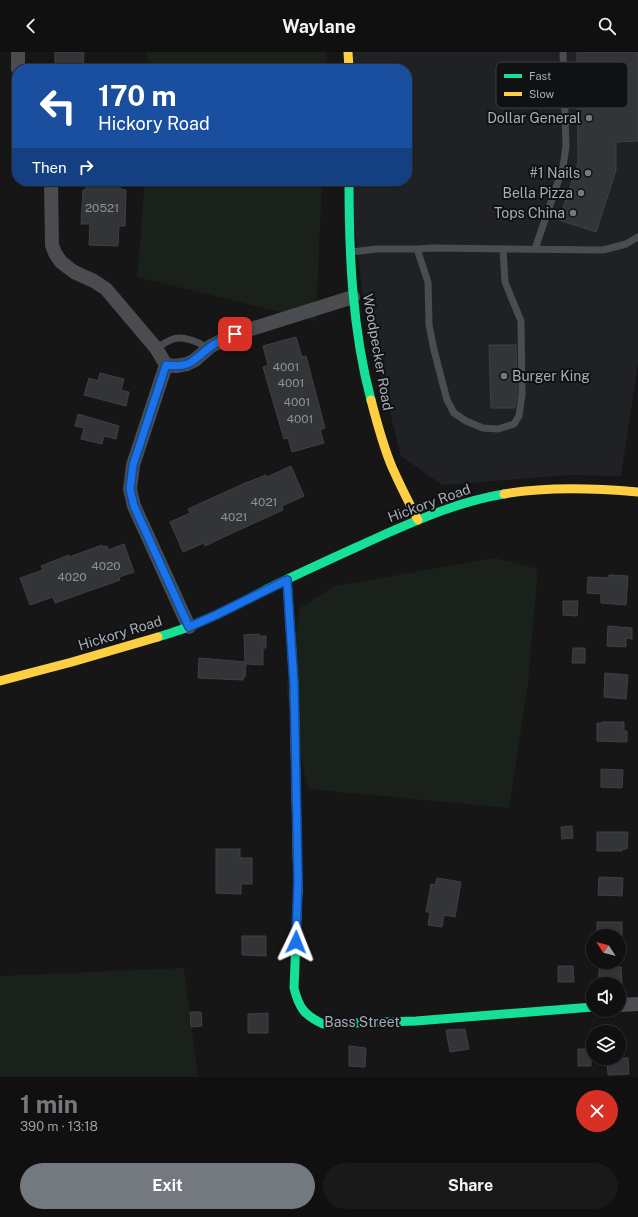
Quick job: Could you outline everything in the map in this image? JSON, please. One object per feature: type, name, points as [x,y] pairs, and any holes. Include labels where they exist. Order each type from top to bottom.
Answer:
[{"type":"main road","points":[[348,52],[349,64]]},
{"type":"main road","name":"Woodpecker Road","points":[[349,186],[350,253],[353,297],[362,360],[375,419],[390,460],[418,520]]},
{"type":"main road","name":"Hickory Road","points":[[0,681],[128,646],[189,627],[343,552],[447,508],[471,500],[519,492],[582,489],[638,492]]},
{"type":"main road","name":"Bass Street","points":[[287,580],[294,684],[298,880],[294,988],[297,1001],[304,1013],[313,1020],[323,1024],[416,1021],[586,1008]]},
{"type":"street","points":[[18,52],[18,64]]},
{"type":"street","points":[[51,186],[52,245],[55,254],[61,262],[74,272],[94,281],[106,289],[156,348],[166,365],[133,465],[130,489],[134,506],[189,627]]},
{"type":"street","points":[[166,365],[176,366],[188,364],[208,349],[235,334],[353,297]]},
{"type":"street","points":[[626,1005],[638,1004]]},
{"type":"lane","points":[[563,52],[563,62]]},
{"type":"lane","points":[[535,249],[563,167],[566,146],[565,108]]},
{"type":"lane","points":[[350,253],[377,249],[433,248],[603,250],[626,244],[638,237]]},
{"type":"lane","points":[[417,249],[428,282],[429,325],[447,400],[454,413],[483,428],[498,429],[514,424],[519,416],[522,395],[521,321],[505,282],[503,249]]},
{"type":"lane","points":[[156,348],[172,339],[181,337],[202,344],[208,349]]},
{"type":"shaded area","points":[[146,52],[327,52],[326,64],[150,64]]},
{"type":"shaded area","points":[[348,52],[638,52],[638,363],[621,476],[569,475],[442,485],[401,456],[365,314],[350,186],[412,186],[412,64],[348,64]]},
{"type":"shaded area","points":[[145,186],[322,186],[316,321],[137,277]]},
{"type":"shaded area","points":[[495,558],[538,569],[528,683],[509,808],[308,789],[286,689],[300,608],[335,586]]},
{"type":"shaded area","points":[[184,968],[198,1077],[0,1077],[0,976]]},
{"type":"building","points":[[55,52],[84,52],[83,64],[55,64]]},
{"type":"building","points":[[577,52],[638,52],[638,141],[616,142],[616,170],[596,232],[559,220],[578,163],[578,108],[628,108],[628,62],[577,62]]},
{"type":"building","points":[[86,186],[120,186],[120,189],[126,190],[125,226],[119,226],[118,246],[89,245],[90,224],[81,224],[83,190],[86,190]]},
{"type":"building","points":[[296,337],[302,357],[306,356],[325,428],[320,430],[324,443],[292,452],[288,438],[284,439],[263,367],[268,365],[263,346]]},
{"type":"building","name":"Burger King","points":[[489,345],[516,345],[517,395],[515,408],[491,408]]},
{"type":"building","points":[[100,373],[124,379],[121,390],[129,392],[126,406],[84,395],[89,378],[98,381]]},
{"type":"building","points":[[78,414],[119,426],[116,439],[104,436],[102,444],[81,439],[84,428],[75,426]]},
{"type":"building","points":[[291,466],[304,496],[282,506],[283,510],[205,546],[204,543],[183,552],[170,522],[190,513],[188,509],[243,484],[266,475],[267,477]]},
{"type":"building","points":[[124,544],[134,572],[119,577],[120,580],[55,603],[53,597],[30,605],[20,578],[43,570],[41,566],[69,555],[69,557],[102,545],[103,547],[107,546],[108,550]]},
{"type":"building","points":[[609,575],[628,576],[626,605],[601,603],[601,594],[587,593],[588,577],[609,578]]},
{"type":"building","points":[[563,601],[578,601],[577,616],[563,615]]},
{"type":"building","points":[[608,626],[632,628],[632,639],[626,638],[626,647],[607,646]]},
{"type":"building","points":[[259,634],[259,636],[266,636],[266,648],[263,648],[263,665],[246,664],[245,677],[244,676],[243,680],[198,678],[199,658],[245,662],[244,635]]},
{"type":"building","points":[[573,648],[585,648],[585,663],[572,663]]},
{"type":"building","points":[[605,673],[628,675],[626,699],[604,697]]},
{"type":"building","points":[[624,722],[624,731],[627,731],[627,742],[597,741],[597,723]]},
{"type":"building","points":[[601,769],[623,770],[622,788],[601,787]]},
{"type":"building","points":[[572,826],[573,838],[562,839],[561,827]]},
{"type":"building","points":[[597,832],[628,832],[627,849],[622,849],[622,851],[597,851]]},
{"type":"building","points":[[216,849],[240,849],[240,858],[252,858],[252,884],[241,884],[241,894],[216,893]]},
{"type":"building","points":[[599,877],[623,878],[622,896],[598,895]]},
{"type":"building","points":[[437,878],[461,882],[455,917],[444,915],[442,927],[428,925],[430,912],[426,912],[431,884],[435,885]]},
{"type":"building","points":[[597,922],[622,922],[622,929],[597,929]]},
{"type":"building","points":[[242,936],[266,936],[266,956],[242,955]]},
{"type":"building","points":[[558,966],[573,966],[574,982],[558,982]]},
{"type":"building","points":[[599,969],[621,969],[622,977],[599,977]]},
{"type":"building","points":[[190,1012],[201,1012],[202,1026],[191,1027]]},
{"type":"building","points":[[268,1013],[268,1033],[248,1033],[248,1014]]},
{"type":"building","points":[[465,1029],[469,1049],[450,1052],[446,1030]]},
{"type":"building","points":[[349,1046],[366,1048],[365,1067],[349,1066]]},
{"type":"building","points":[[578,1049],[586,1049],[586,1065],[591,1066],[578,1066]]},
{"type":"building","points":[[626,1058],[628,1058],[629,1074],[608,1075],[607,1065],[626,1065]]},
{"type":"traffic: fast","points":[[349,186],[353,291],[360,346],[371,400]]},
{"type":"traffic: fast","points":[[158,637],[173,633],[215,616],[269,588],[411,523],[472,501],[504,494]]},
{"type":"traffic: fast","points":[[298,891],[294,988],[300,1006],[303,1010],[323,1024],[416,1021],[586,1008]]},
{"type":"traffic: slow","points":[[348,52],[349,64]]},
{"type":"traffic: slow","points":[[371,400],[380,434],[389,459],[418,520]]},
{"type":"traffic: slow","points":[[504,494],[521,491],[571,488],[638,492]]},
{"type":"traffic: slow","points":[[287,580],[294,684],[298,891]]},
{"type":"traffic: slow","points":[[0,681],[158,637]]},
{"type":"place","name":"Dollar General","points":[[589,118]]},
{"type":"place","name":"#1 Nails","points":[[588,173]]},
{"type":"place","name":"Bella Pizza","points":[[581,193]]},
{"type":"place","name":"Tops China","points":[[573,213]]},
{"type":"place","name":"Burger King","points":[[504,376]]},
{"type":"route","points":[[235,334],[211,346],[188,364],[176,366],[166,365],[133,465],[130,489],[134,506],[189,627],[287,580],[294,684],[298,880],[296,942]]}]
